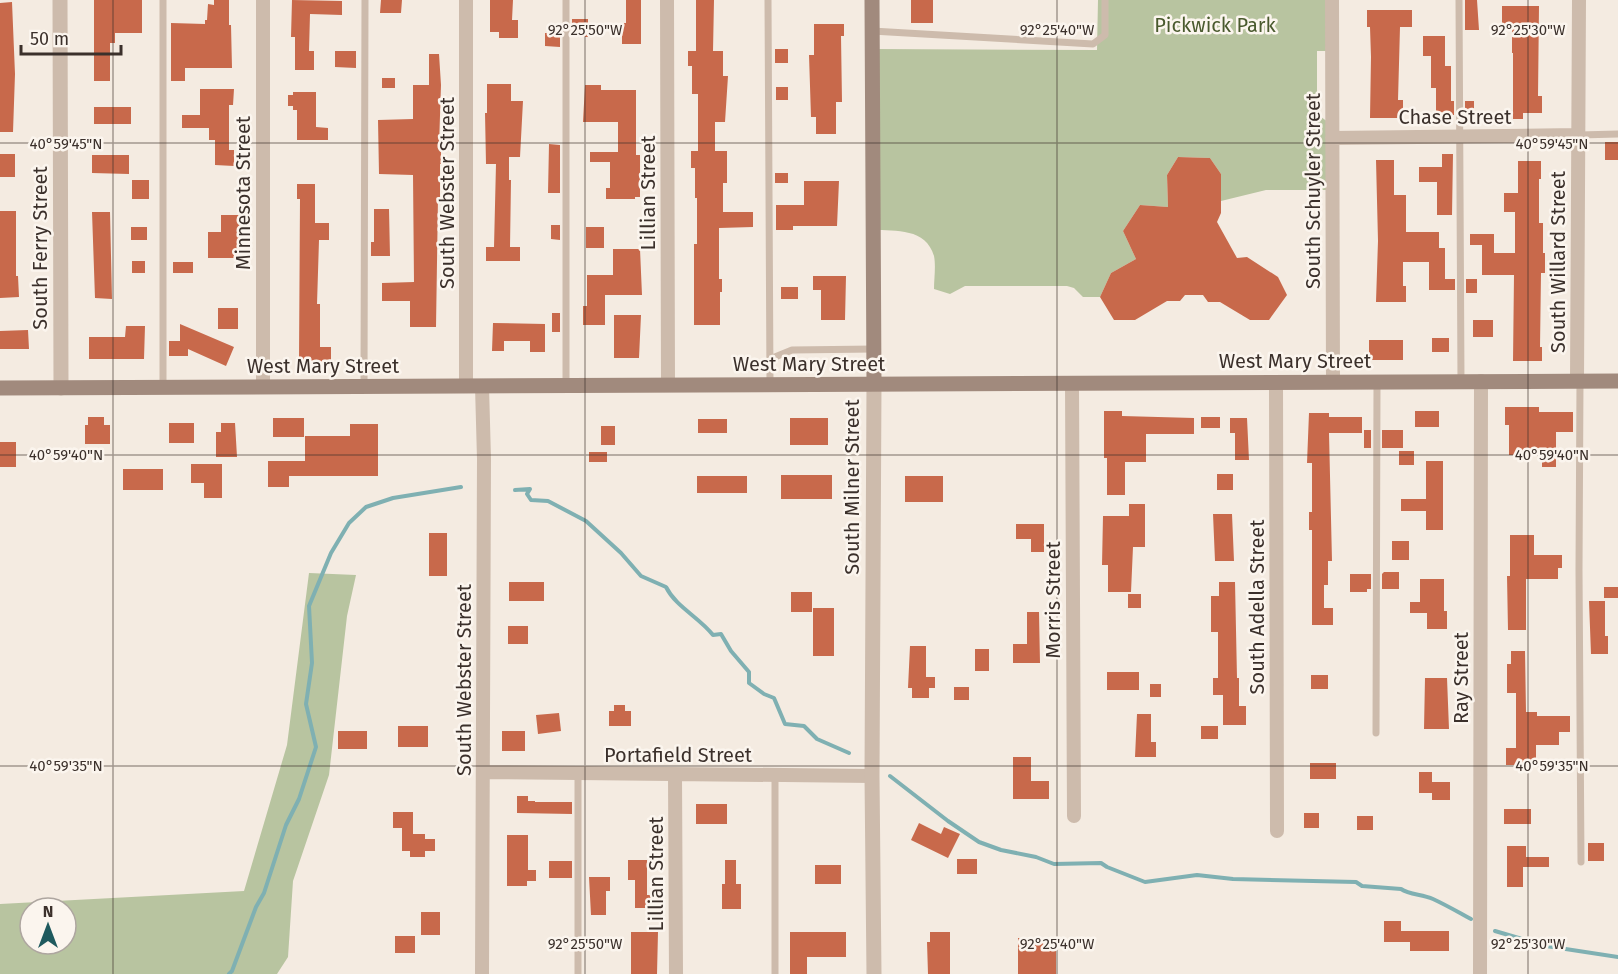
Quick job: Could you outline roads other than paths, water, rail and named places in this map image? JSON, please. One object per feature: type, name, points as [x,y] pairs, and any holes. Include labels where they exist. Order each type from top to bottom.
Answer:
[{"type":"main road","name":"South Milner Street","points":[[872,0],[874,384]]},
{"type":"main road","name":"West Mary Street","points":[[0,388],[1618,381]]},
{"type":"street","name":"South Ferry Street","points":[[60,0],[61,388]]},
{"type":"street","name":"Minnesota Street","points":[[263,0],[263,387]]},
{"type":"street","name":"South Webster Street","points":[[466,0],[466,386]]},
{"type":"street","name":"Lillian Street","points":[[667,0],[668,385]]},
{"type":"street","name":"South Schuyler Street","points":[[1332,0],[1333,382]]},
{"type":"street","name":"South Willard Street","points":[[1579,0],[1579,381]]},
{"type":"street","name":"Chase Street","points":[[1332,138],[1578,135]]},
{"type":"street","name":"Ray Street","points":[[1480,974],[1481,381]]},
{"type":"street","name":"South Adella Street","points":[[1276,382],[1277,831]]},
{"type":"street","name":"Morris Street","points":[[1072,383],[1074,816]]},
{"type":"street","name":"South Milner Street","points":[[874,384],[872,776],[874,974]]},
{"type":"street","name":"South Webster Street","points":[[482,386],[484,459],[482,974]]},
{"type":"street","name":"Portafield Street","points":[[484,772],[872,776]]},
{"type":"street","name":"Lillian Street","points":[[675,775],[676,974]]},
{"type":"lane","points":[[163,0],[163,387]]},
{"type":"lane","points":[[364,387],[365,0]]},
{"type":"lane","points":[[566,0],[566,386]]},
{"type":"lane","points":[[768,0],[770,385]]},
{"type":"lane","points":[[872,31],[1093,44],[1105,35],[1105,0]]},
{"type":"lane","points":[[1460,0],[1461,382]]},
{"type":"lane","points":[[1578,135],[1618,134]]},
{"type":"lane","points":[[770,359],[792,350],[874,349]]},
{"type":"lane","points":[[1579,381],[1581,862]]},
{"type":"lane","points":[[1376,733],[1377,382]]},
{"type":"lane","points":[[578,773],[578,974]]},
{"type":"lane","points":[[775,775],[775,974]]},
{"type":"waterway","points":[[229,974],[264,893],[286,825],[299,799],[316,747],[306,704],[312,663],[309,606],[331,553],[349,523],[366,507],[393,498],[461,487]]},
{"type":"waterway","points":[[515,490],[530,489],[527,494],[531,500],[548,501],[586,521],[621,553],[641,576],[666,587],[670,594],[713,635],[721,634],[731,651],[749,672],[749,683],[774,698],[785,724],[804,726],[817,739],[849,753]]},
{"type":"waterway","points":[[890,776],[979,842],[1054,864],[1101,863],[1145,882],[1197,875],[1233,879],[1356,882],[1362,886],[1401,889],[1429,897],[1471,919]]},
{"type":"waterway","points":[[1495,931],[1546,946],[1618,957]]},
{"type":"park label","name":"Pickwick Park","points":[[1215,25]]}]
